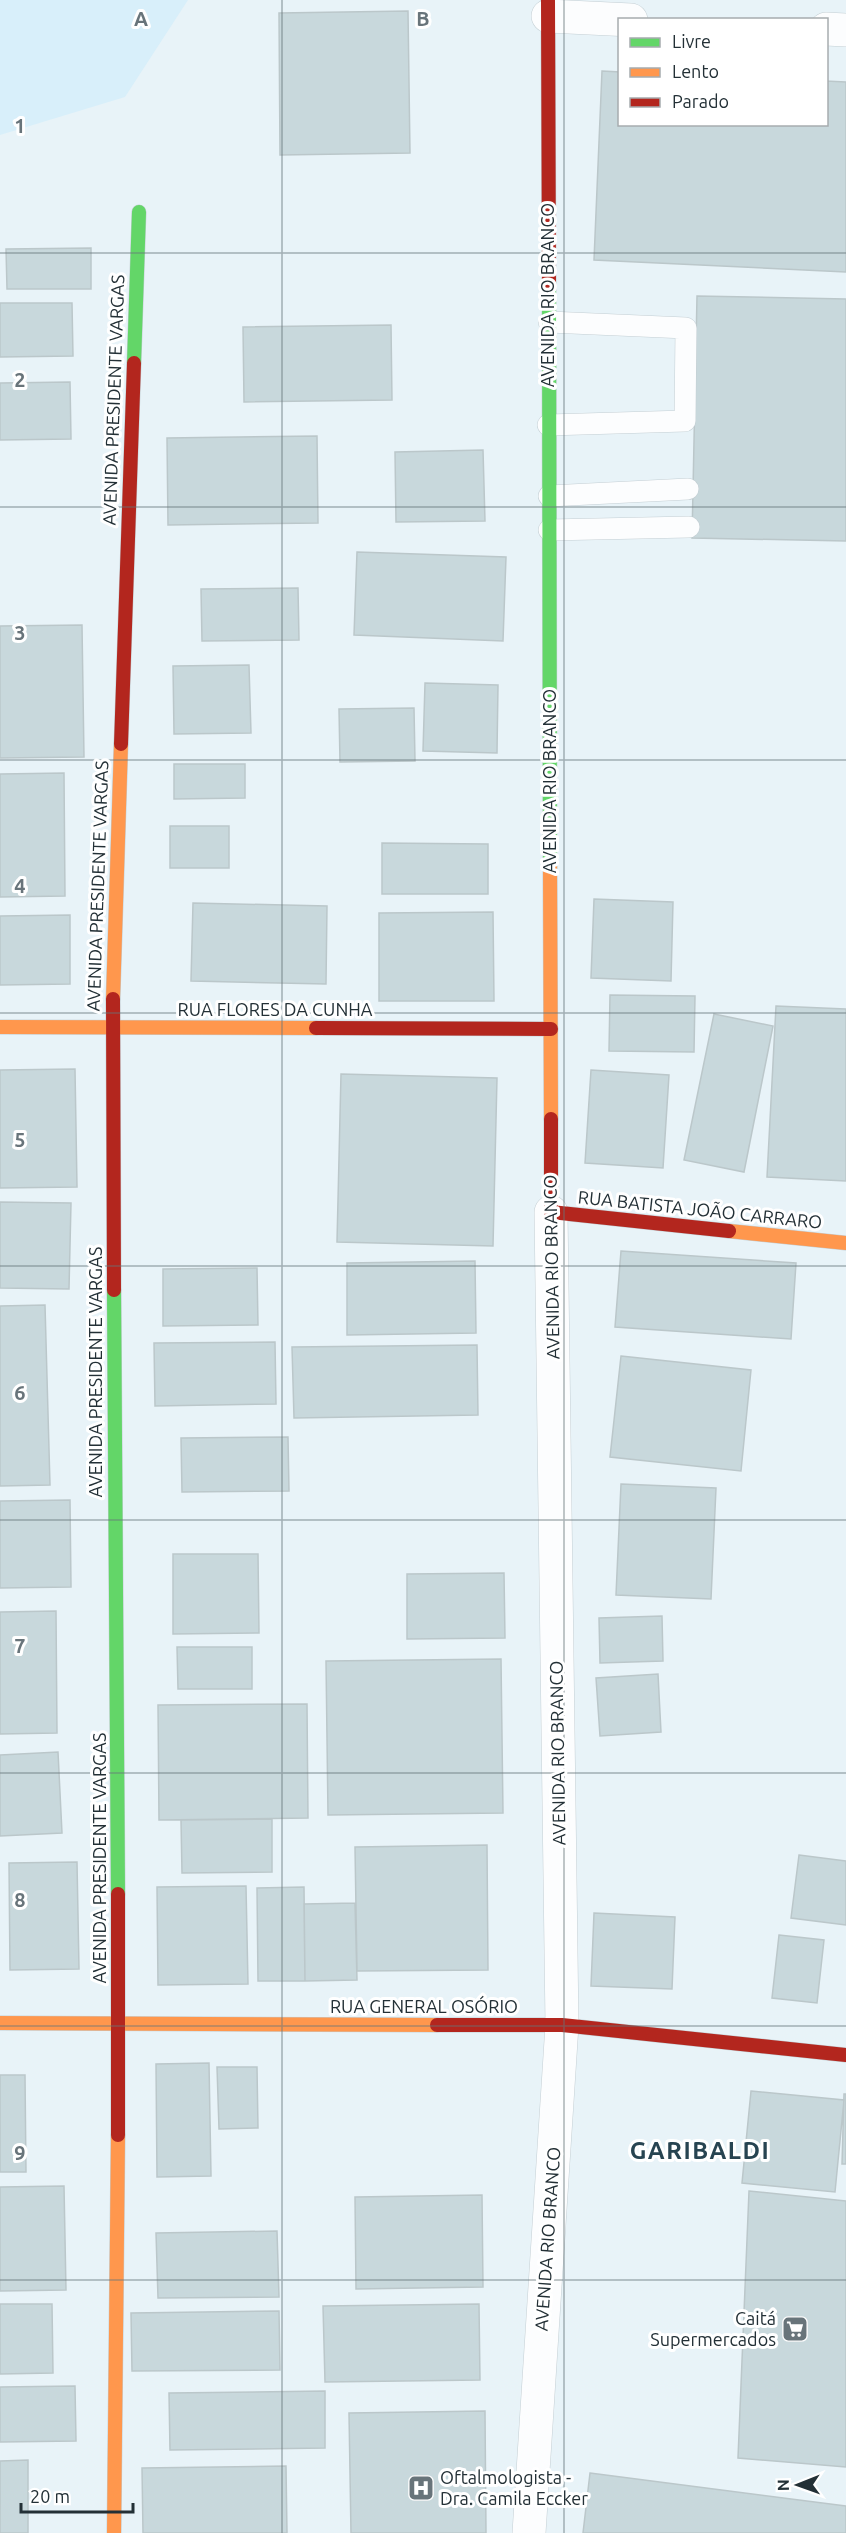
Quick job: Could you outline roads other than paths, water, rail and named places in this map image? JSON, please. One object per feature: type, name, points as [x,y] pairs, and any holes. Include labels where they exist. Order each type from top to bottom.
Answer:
[{"type":"street","points":[[548,8],[618,18]]},
{"type":"street","name":"AVENIDA RIO BRANCO","points":[[529,2533],[562,2025],[551,1212],[548,8]]},
{"type":"street","points":[[828,29],[846,30]]},
{"type":"street","name":"AVENIDA PRESIDENTE VARGAS","points":[[114,2533],[119,2023],[112,1027],[139,212]]},
{"type":"street","name":"RUA FLORES DA CUNHA","points":[[0,1027],[550,1029]]},
{"type":"street","name":"RUA BATISTA JOÃO CARRARO","points":[[551,1212],[846,1244]]},
{"type":"street","name":"RUA GENERAL OSÓRIO","points":[[0,2022],[562,2025],[846,2055]]},
{"type":"lane","points":[[548,425],[684,421],[686,328],[549,322]]},
{"type":"lane","points":[[549,496],[688,489]]},
{"type":"lane","points":[[549,530],[689,527]]},
{"type":"place","name":"Caitá Supermercados","points":[[795,2329]]},
{"type":"place","name":"Oftalmologista - Dra. Camila Eccker","points":[[421,2488]]},
{"type":"district","name":"GARIBALDI","points":[[700,2151]]}]
